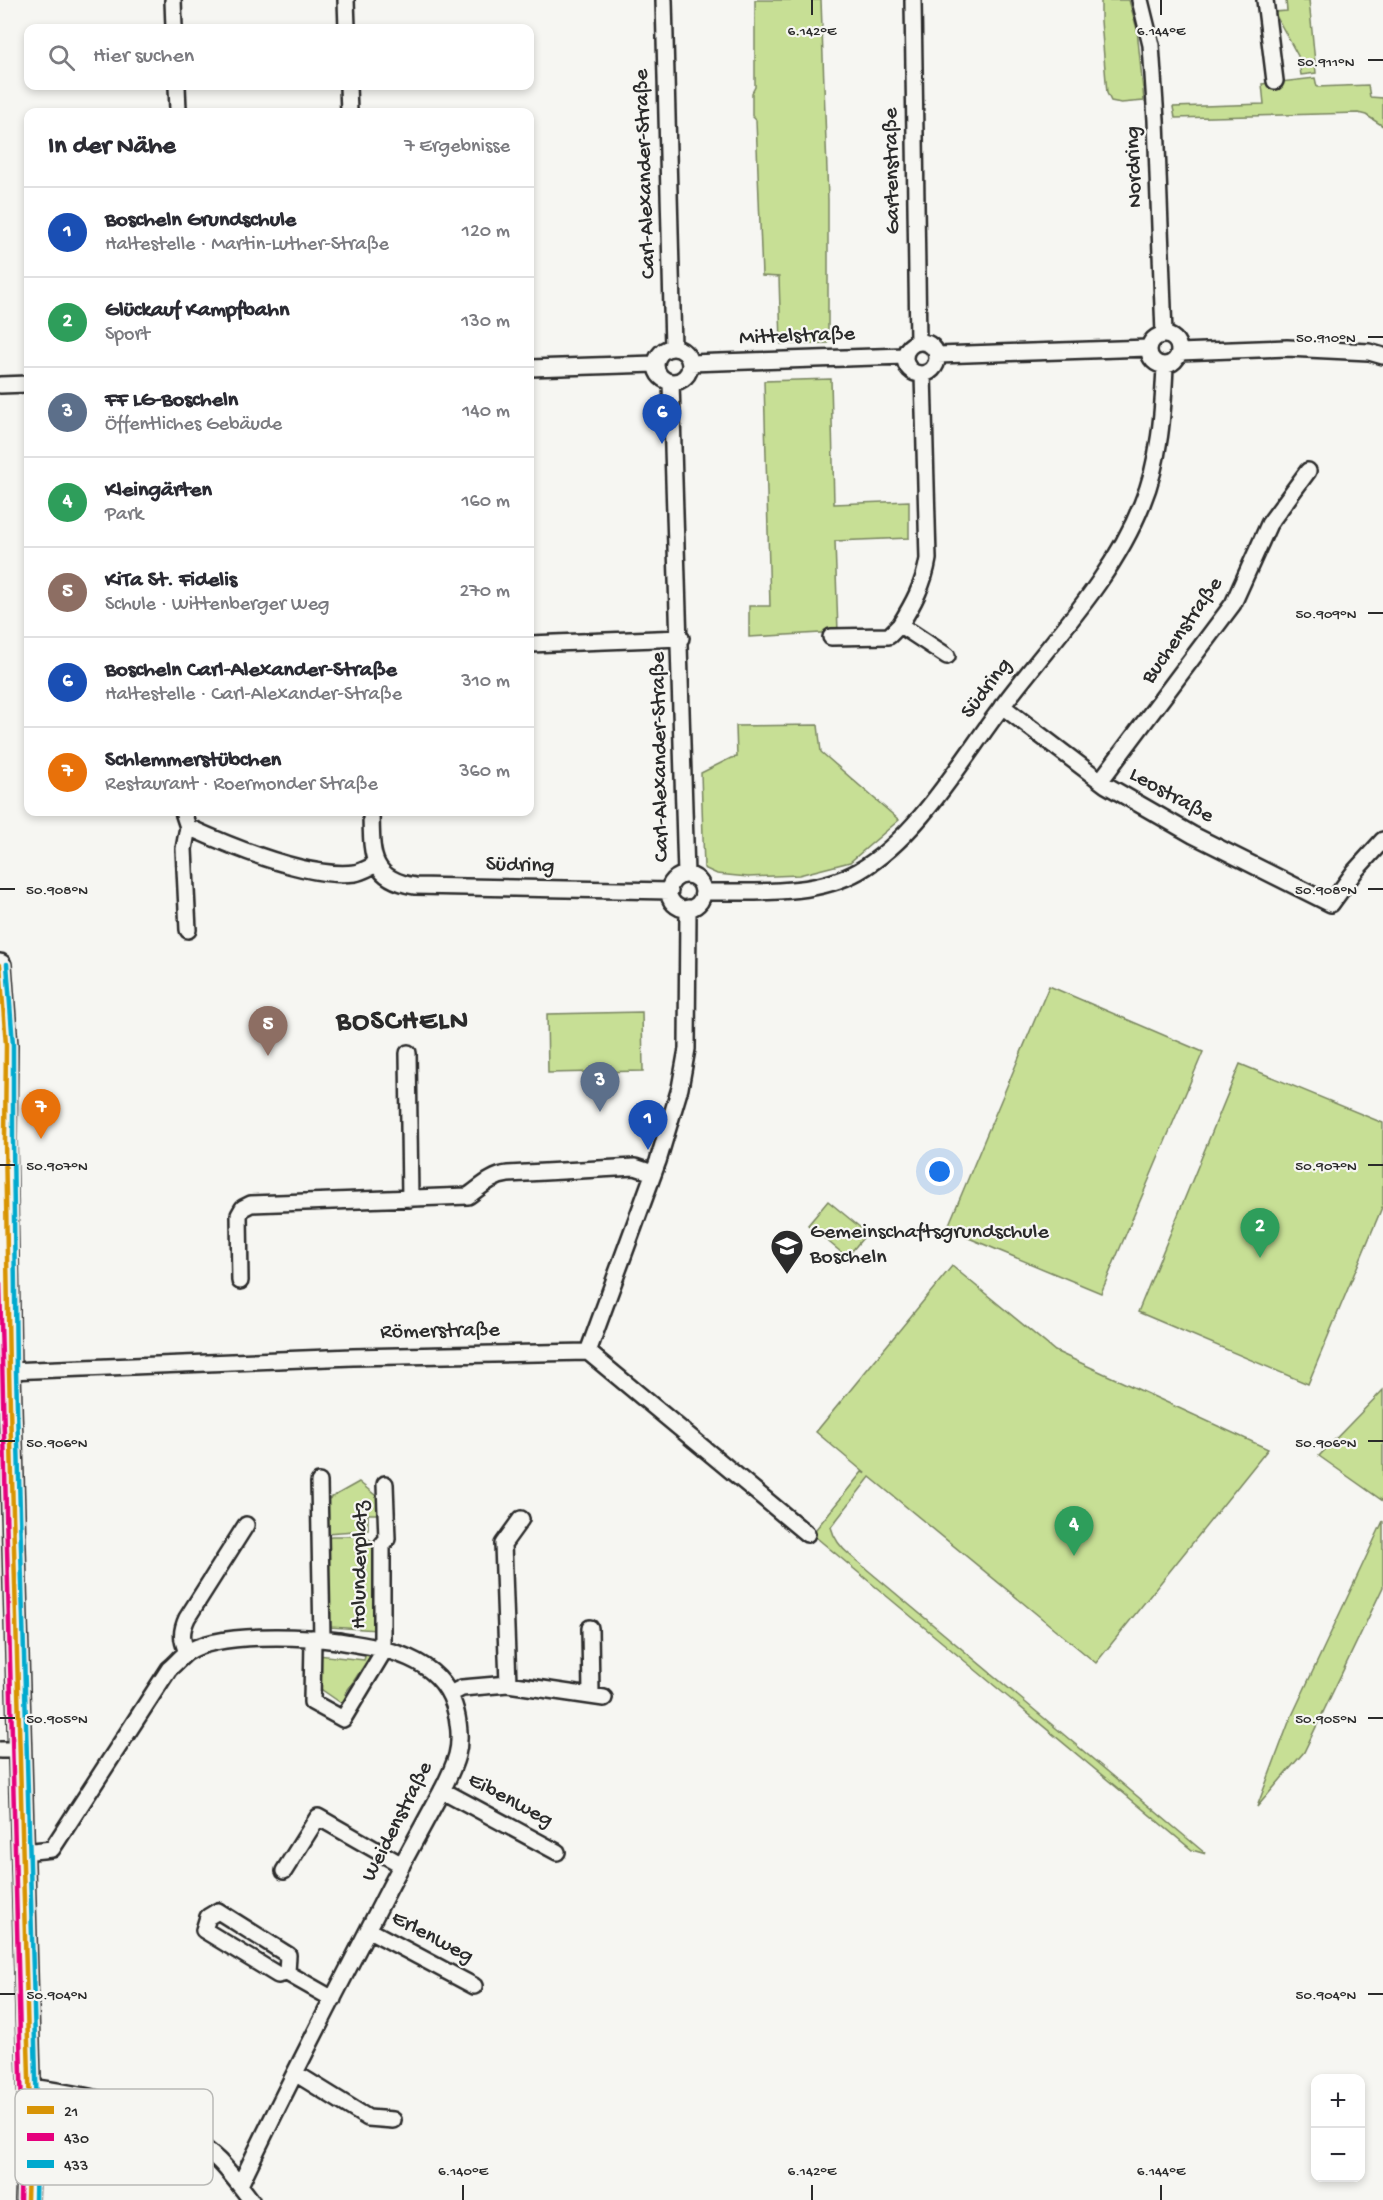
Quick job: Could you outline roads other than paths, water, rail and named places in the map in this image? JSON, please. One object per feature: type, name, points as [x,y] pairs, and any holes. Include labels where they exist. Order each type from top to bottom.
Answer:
[{"type":"main road","points":[[0,965],[6,1045],[3,1225],[9,1371],[10,1750],[23,1852],[30,2087]]},
{"type":"main road","points":[[27,2200],[28,2185]]},
{"type":"street","points":[[173,0],[174,24]]},
{"type":"street","points":[[346,0],[347,24]]},
{"type":"street","name":"Carl-Alexander-Straße","points":[[664,0],[673,347]]},
{"type":"street","name":"Gartenstraße","points":[[913,0],[918,342]]},
{"type":"street","name":"Nordring","points":[[1140,0],[1151,45],[1164,334]]},
{"type":"street","points":[[1264,0],[1275,81]]},
{"type":"street","points":[[177,90],[178,108]]},
{"type":"street","points":[[348,90],[349,108]]},
{"type":"street","points":[[1164,334],[1174,338],[1179,352],[1175,360],[1165,366],[1152,361],[1148,348],[1153,338],[1164,334]]},
{"type":"street","points":[[918,342],[931,344],[938,355],[934,368],[923,374],[910,369],[905,356],[909,347],[918,342]]},
{"type":"street","points":[[673,347],[685,352],[690,363],[686,377],[671,382],[659,376],[656,364],[661,352],[673,347]]},
{"type":"street","points":[[938,355],[1148,348]]},
{"type":"street","points":[[1179,352],[1287,348],[1369,352],[1383,356]]},
{"type":"street","name":"Mittelstraße","points":[[690,363],[905,356]]},
{"type":"street","points":[[534,368],[656,364]]},
{"type":"street","name":"Südring","points":[[703,892],[769,891],[812,887],[842,879],[859,871],[892,846],[917,822],[1002,706],[1101,579],[1131,529],[1151,478],[1159,437],[1165,366]]},
{"type":"street","points":[[831,637],[889,636],[900,625],[912,606],[926,573],[928,560],[923,374]]},
{"type":"street","name":"Carl-Alexander-Straße","points":[[671,382],[681,638],[686,875]]},
{"type":"street","points":[[0,385],[24,384]]},
{"type":"street","name":"Buchenstraße","points":[[1101,780],[1233,604],[1269,524],[1308,471]]},
{"type":"street","points":[[900,625],[947,656]]},
{"type":"street","name":"Carl-Alexander-Straße","points":[[534,644],[681,638]]},
{"type":"street","name":"Leostraße","points":[[1002,706],[1101,780],[1193,835],[1331,904],[1355,871],[1383,840]]},
{"type":"street","points":[[184,816],[188,827],[184,849],[188,930]]},
{"type":"street","points":[[188,827],[246,851],[324,872],[357,873],[376,864],[372,848],[371,816]]},
{"type":"street","name":"Südring","points":[[376,864],[384,875],[398,882],[415,886],[670,891]]},
{"type":"street","points":[[686,875],[700,882],[703,892],[699,903],[688,908],[677,906],[673,902],[670,891],[675,880],[686,875]]},
{"type":"street","points":[[688,908],[687,1049],[676,1105],[588,1352],[807,1534]]},
{"type":"street","points":[[408,1053],[410,1199]]},
{"type":"street","points":[[240,1281],[239,1215],[243,1208],[251,1204],[468,1196],[498,1175],[508,1174],[635,1167],[653,1173]]},
{"type":"street","name":"Römerstraße","points":[[9,1371],[353,1357],[588,1352]]},
{"type":"street","name":"Holunderplatz","points":[[319,1482],[318,1639],[312,1702],[343,1719],[384,1648],[382,1545],[387,1539],[385,1484]]},
{"type":"street","points":[[508,1684],[503,1544],[521,1519]]},
{"type":"street","points":[[23,1852],[52,1849],[170,1669],[187,1652],[181,1631],[187,1618],[246,1525]]},
{"type":"street","points":[[450,1694],[462,1688],[508,1684],[597,1696],[590,1628]]},
{"type":"street","name":"Weidenstraße","points":[[187,1652],[232,1639],[318,1639],[384,1648],[406,1655],[426,1667],[450,1694],[457,1718],[459,1736],[457,1754],[442,1790],[295,2073],[240,2185]]},
{"type":"street","name":"Eibenweg","points":[[442,1790],[557,1852]]},
{"type":"street","points":[[284,1871],[318,1816],[402,1865]]},
{"type":"street","points":[[287,1973],[288,1955],[218,1911],[208,1917],[204,1930],[278,1975],[287,1973],[333,1999]]},
{"type":"street","name":"Erlenweg","points":[[369,1930],[474,1986]]},
{"type":"street","points":[[295,2073],[368,2118],[393,2120]]},
{"type":"street","points":[[30,2087],[44,2089]]},
{"type":"street","points":[[213,2155],[251,2200]]},
{"type":"place","name":"Boscheln Carl-Alexander-Straße","points":[[662,444]]},
{"type":"place","name":"KiTa St. Fidelis","points":[[268,1056]]},
{"type":"place","name":"FF LG-Boscheln","points":[[600,1112]]},
{"type":"place","name":"Schlemmerstübchen","points":[[41,1139]]},
{"type":"place","name":"Boscheln Grundschule","points":[[648,1150]]},
{"type":"place","name":"Glückauf Kampfbahn","points":[[1260,1258]]},
{"type":"place","name":"Gemeinschaftsgrundschule Boscheln","points":[[787,1275]]},
{"type":"place","name":"Kleingärten","points":[[1074,1556]]},
{"type":"district","name":"BOSCHELN","points":[[403,1022]]}]
